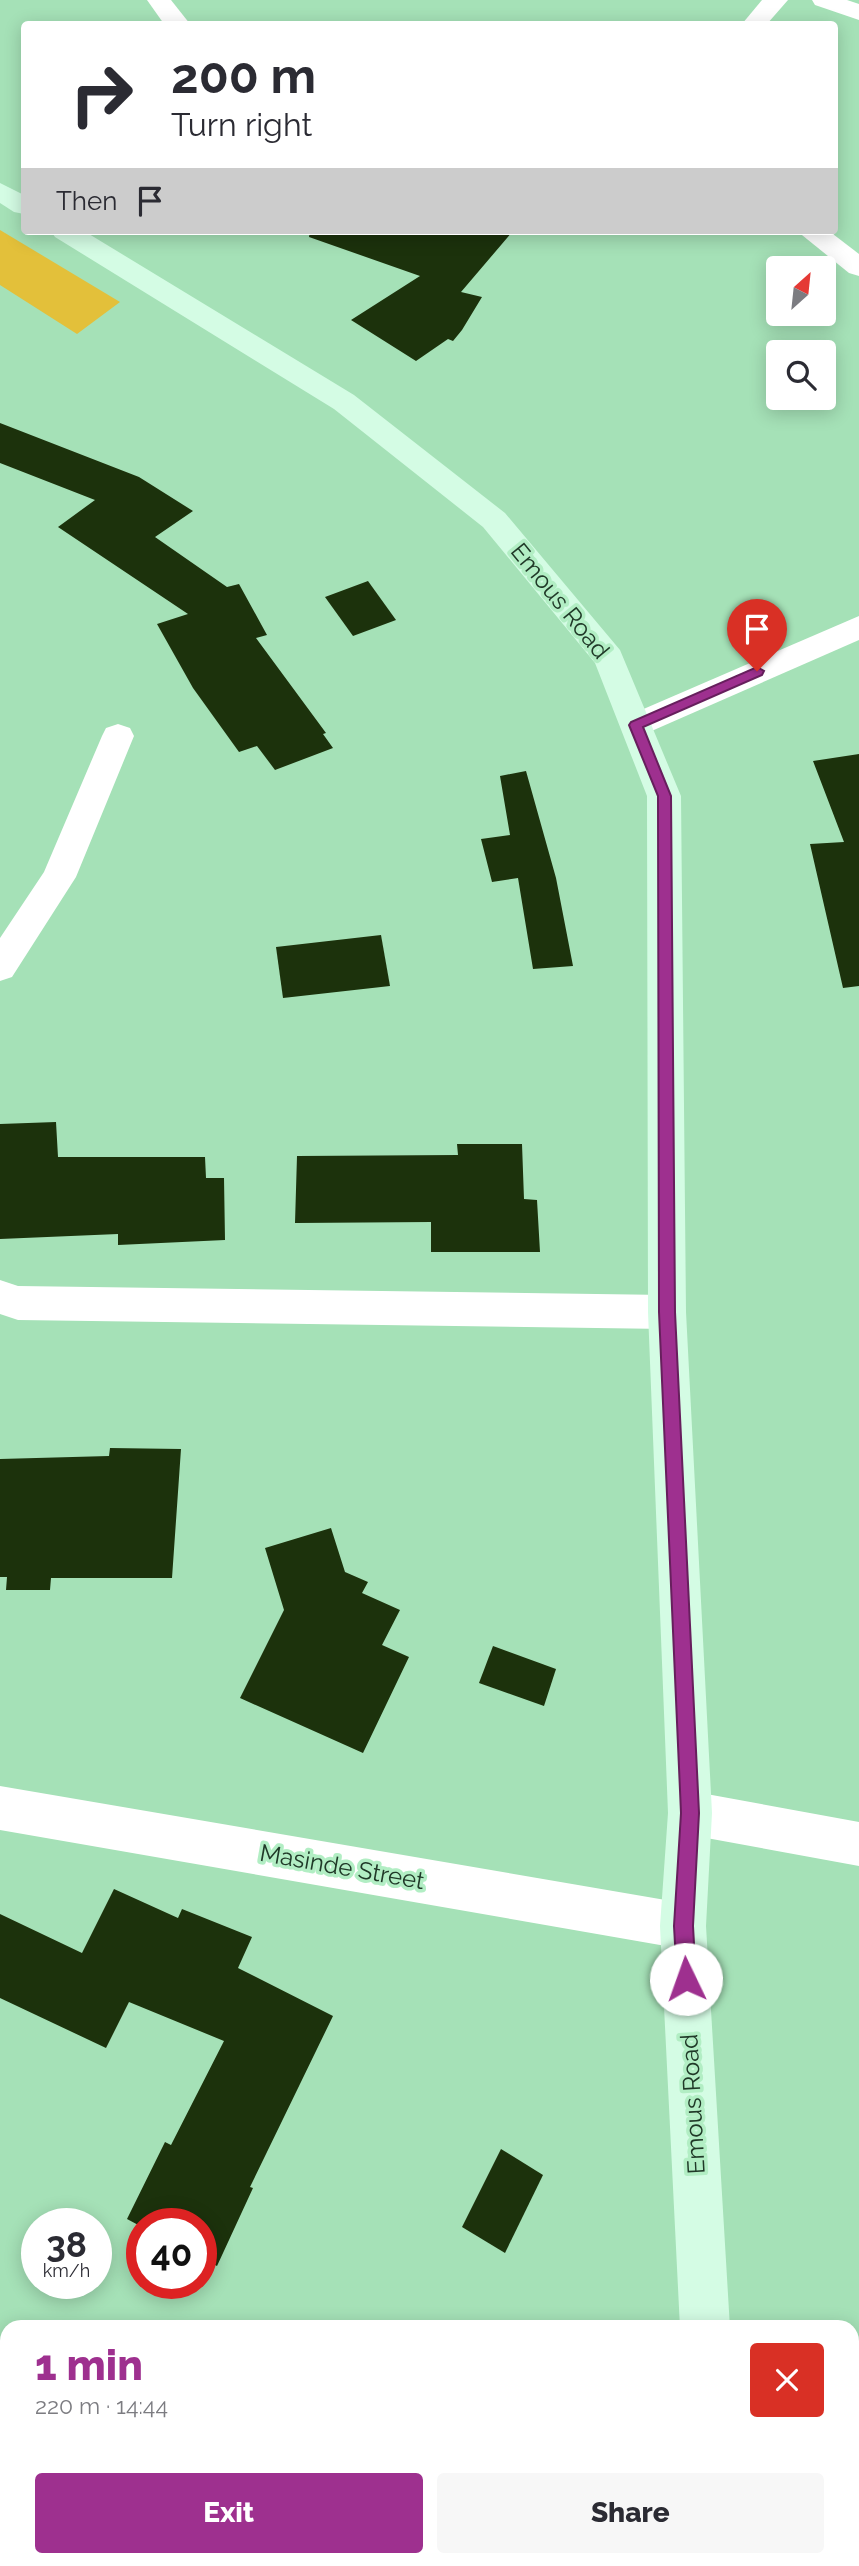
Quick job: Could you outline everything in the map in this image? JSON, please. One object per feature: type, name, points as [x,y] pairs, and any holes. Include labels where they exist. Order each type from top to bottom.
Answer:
[{"type":"street","points":[[159,0],[175,21]]},
{"type":"street","points":[[757,21],[776,0]]},
{"type":"street","points":[[824,0],[859,13]]},
{"type":"street","points":[[0,191],[21,204]]},
{"type":"street","name":"Emous Road","points":[[72,235],[344,401],[494,520],[609,658],[664,796],[667,1312],[690,1813],[683,1926],[705,2320]]},
{"type":"street","points":[[816,235],[859,267]]},
{"type":"street","points":[[636,725],[859,627]]},
{"type":"street","points":[[0,967],[59,877],[118,736]]},
{"type":"street","points":[[0,1297],[18,1303],[667,1312]]},
{"type":"street","name":"Masinde Street","points":[[0,1808],[683,1926]]},
{"type":"street","points":[[690,1813],[859,1844]]},
{"type":"shaded area","points":[[0,230],[120,302],[77,334],[0,285]]},
{"type":"building","points":[[510,235],[461,292],[482,297],[462,330],[453,341],[448,339],[416,361],[351,320],[420,276],[309,237]]},
{"type":"building","points":[[0,423],[139,477],[193,511],[155,537],[227,587],[239,584],[267,635],[256,638],[326,733],[323,734],[333,748],[275,770],[257,746],[239,752],[193,688],[157,624],[188,614],[58,527],[95,500],[0,463]]},
{"type":"building","points":[[368,581],[396,620],[353,636],[325,597]]},
{"type":"building","points":[[859,754],[859,986],[843,988],[810,844],[844,842],[813,761]]},
{"type":"building","points":[[526,771],[556,878],[573,966],[533,969],[518,878],[492,882],[481,839],[510,835],[500,776]]},
{"type":"building","points":[[381,935],[390,986],[283,998],[276,947]]},
{"type":"building","points":[[56,1122],[58,1157],[205,1157],[206,1178],[224,1178],[225,1240],[118,1245],[118,1234],[0,1239],[0,1124]]},
{"type":"building","points":[[457,1144],[522,1144],[524,1199],[537,1200],[540,1252],[431,1252],[431,1222],[295,1223],[297,1156],[458,1155]]},
{"type":"building","points":[[110,1448],[181,1449],[172,1578],[51,1578],[50,1590],[6,1590],[7,1577],[0,1577],[0,1459],[109,1456]]},
{"type":"building","points":[[331,1528],[345,1572],[368,1582],[362,1593],[400,1610],[382,1645],[409,1657],[363,1753],[240,1698],[284,1610],[265,1548]]},
{"type":"building","points":[[493,1646],[556,1669],[544,1706],[479,1683]]},
{"type":"building","points":[[114,1889],[178,1918],[182,1909],[252,1937],[238,1968],[333,2016],[250,2187],[253,2188],[217,2266],[217,2208],[132,2208],[165,2142],[171,2145],[224,2041],[129,2002],[106,2048],[0,1998],[0,1914],[82,1953]]},
{"type":"building","points":[[501,2149],[543,2175],[505,2253],[462,2227]]},
{"type":"route","points":[[686,1979],[683,1926],[690,1813],[667,1312],[664,796],[636,725],[757,671]]}]
